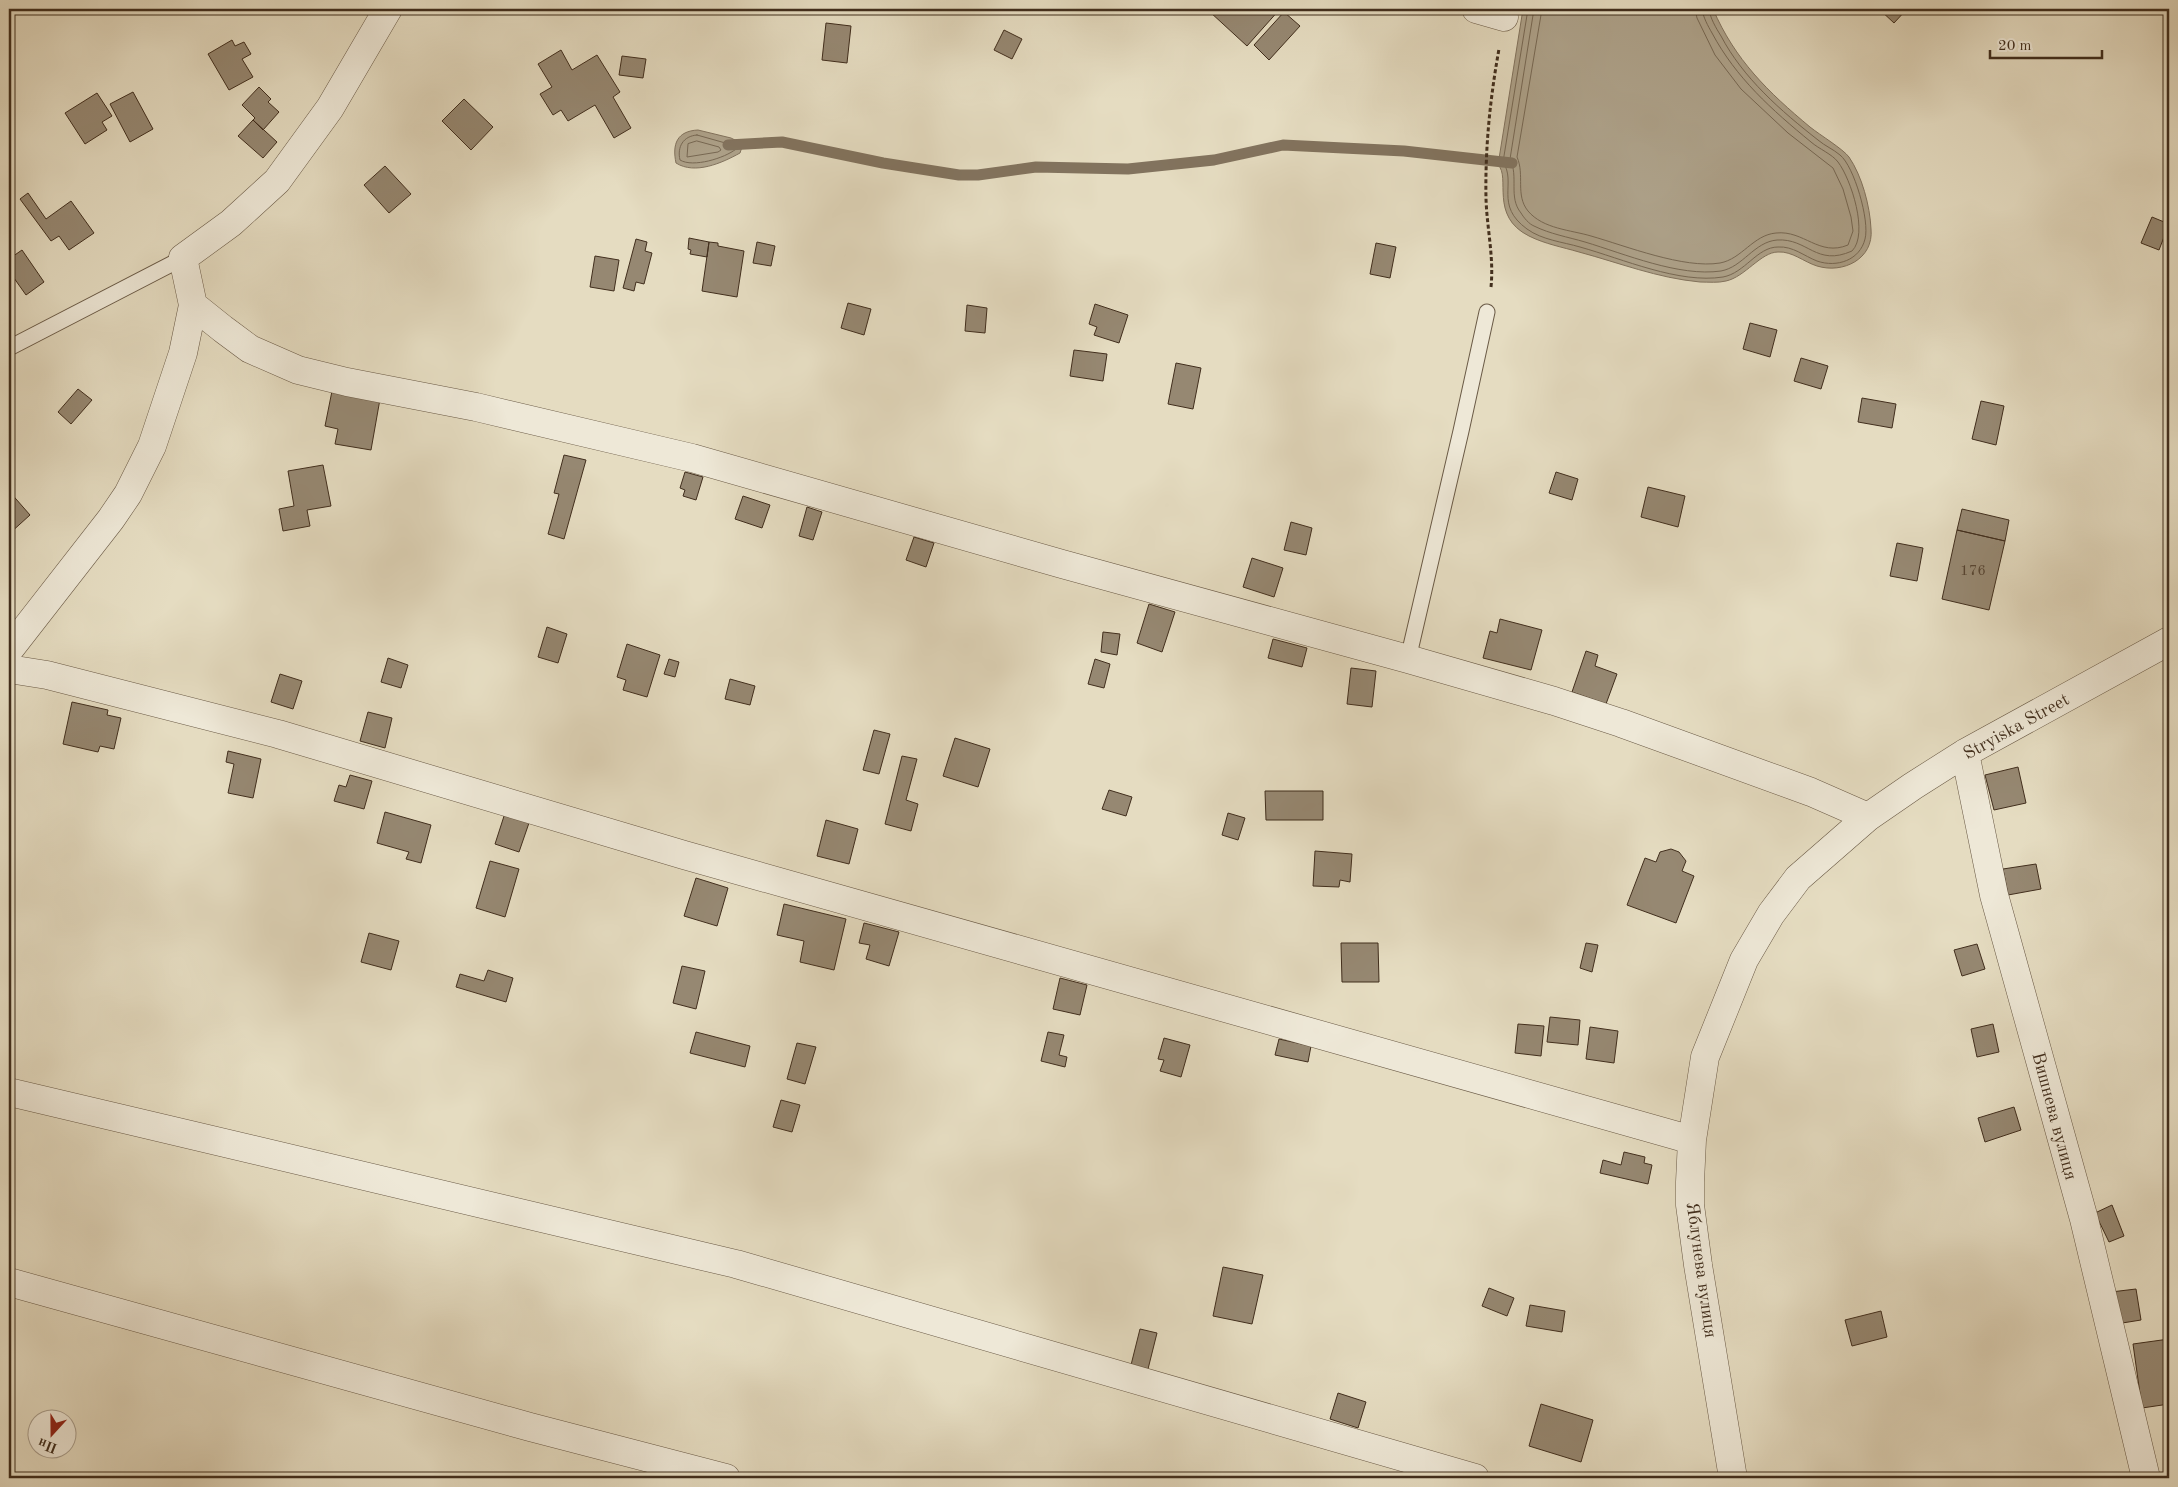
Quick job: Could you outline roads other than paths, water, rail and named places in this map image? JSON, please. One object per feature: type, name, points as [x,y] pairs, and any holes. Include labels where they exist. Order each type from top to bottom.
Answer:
[{"type":"street","points":[[9,650],[111,519],[137,477],[162,420],[183,353],[193,305],[183,258],[231,223],[278,181],[330,108],[388,9]]},
{"type":"street","points":[[1476,9],[1505,13]]},
{"type":"street","points":[[193,305],[250,349],[298,370],[347,382],[476,407],[692,458],[1062,564],[1408,659],[1554,701],[1621,723],[1811,792],[1868,817]]},
{"type":"street","name":"Stryiska Street","points":[[1868,817],[1965,754],[2169,641]]},
{"type":"street","points":[[9,669],[46,675],[278,734],[684,855],[1692,1140]]},
{"type":"street","name":"Вишнева вулиця","points":[[1965,754],[1994,896],[2084,1219],[2146,1478]]},
{"type":"street","name":"Яблунева вулиця","points":[[1733,1478],[1690,1205],[1692,1140],[1705,1057],[1732,985],[1748,951],[1771,914],[1798,878],[1868,817]]},
{"type":"street","points":[[9,1092],[736,1264],[1475,1478]]},
{"type":"street","points":[[9,1282],[530,1428],[726,1478]]},
{"type":"lane","points":[[9,348],[183,258]]},
{"type":"lane","points":[[1408,659],[1462,431],[1487,312]]},
{"type":"water","points":[[1523,9],[1713,9],[1742,60],[1754,74],[1780,101],[1849,157],[1861,182],[1869,211],[1871,240],[1867,249],[1855,262],[1837,268],[1817,266],[1788,253],[1772,253],[1733,279],[1720,282],[1700,282],[1654,274],[1554,245],[1529,236],[1517,228],[1509,218],[1505,208],[1503,178],[1498,165]]},
{"type":"water","points":[[698,130],[731,138],[743,144],[740,153],[717,164],[700,168],[691,168],[676,163],[675,150],[678,140],[685,133]]},
{"type":"waterway","points":[[728,145],[782,142],[883,163],[959,175],[978,175],[1036,167],[1128,169],[1214,160],[1283,145],[1404,151],[1512,163]]}]
